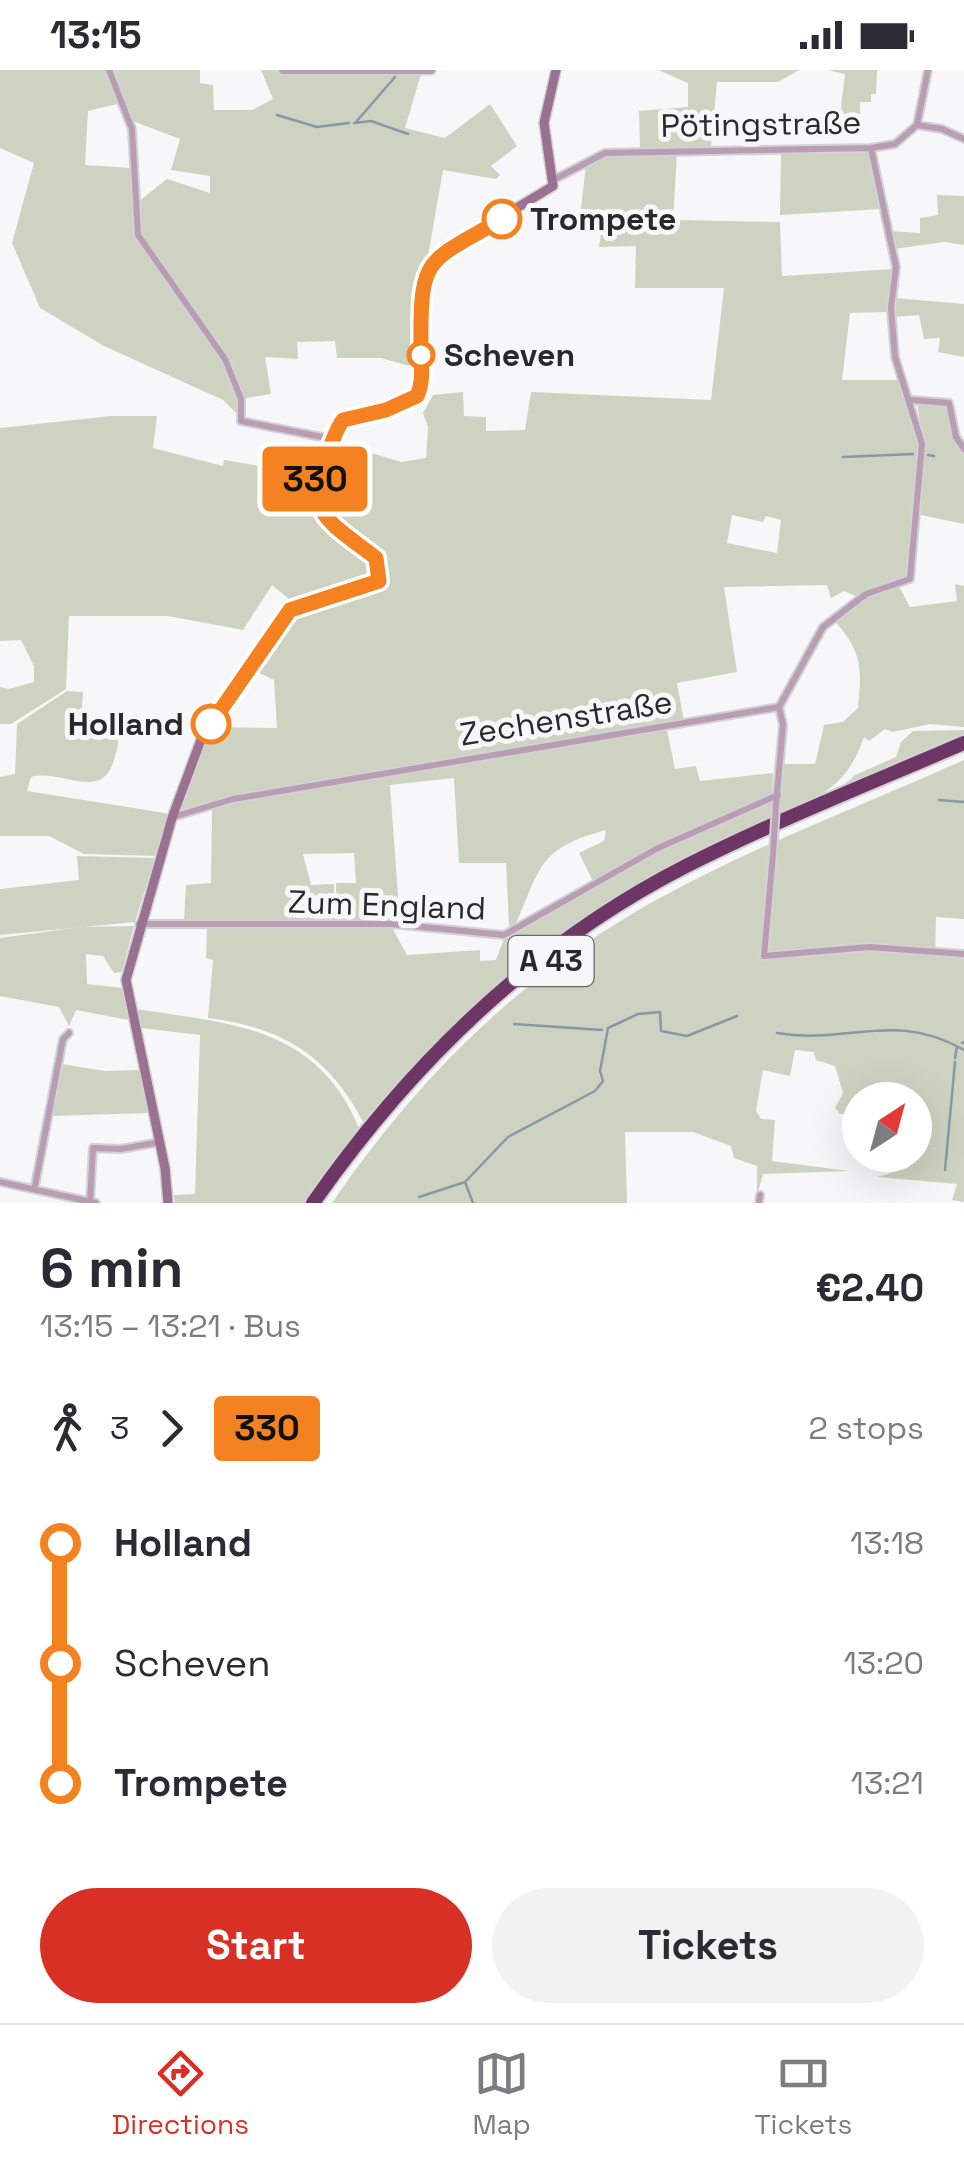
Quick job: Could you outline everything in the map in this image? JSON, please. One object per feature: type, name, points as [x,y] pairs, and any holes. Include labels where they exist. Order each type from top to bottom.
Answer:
[{"type":"highway","name":"A 43","points":[[313,1203],[403,1086],[511,982],[589,923],[660,880],[964,743]]},
{"type":"highway","name":"A 43","points":[[324,1203],[364,1146],[426,1072],[480,1019],[556,957],[668,886],[735,852],[964,753]]},
{"type":"highway","points":[[806,811],[846,781]]},
{"type":"main road","points":[[168,1203],[126,971],[172,818],[202,737],[280,621],[305,603],[362,590],[381,576],[376,558],[327,517],[316,501],[315,478],[346,418],[393,408],[415,398],[420,389],[422,301],[434,258],[547,192],[555,179],[544,123],[556,70]]},
{"type":"street","points":[[109,70],[132,129],[138,235],[225,360],[241,399],[241,421],[333,439]]},
{"type":"street","points":[[283,70],[431,70]]},
{"type":"street","points":[[928,70],[917,126],[946,130],[964,139]]},
{"type":"street","name":"Pötingstraße","points":[[555,179],[605,153],[872,148],[903,140],[917,126]]},
{"type":"street","points":[[872,148],[896,267],[891,308],[895,357],[912,400],[922,444],[910,579],[866,594],[823,627],[778,708],[783,725],[764,956],[869,947],[964,954]]},
{"type":"street","points":[[912,400],[948,403],[956,437],[964,449]]},
{"type":"street","name":"Zechenstraße","points":[[172,818],[233,799],[778,708]]},
{"type":"street","name":"Zum England","points":[[139,924],[392,924],[504,935],[658,848],[778,795]]},
{"type":"street","points":[[35,1186],[63,1039],[69,1033]]},
{"type":"street","points":[[0,1182],[35,1186],[93,1202],[93,1148],[121,1150],[160,1142]]},
{"type":"green space","points":[[0,70],[200,70],[200,83],[213,85],[214,110],[252,110],[273,99],[261,70],[421,74],[405,128],[445,138],[490,104],[517,146],[491,166],[500,175],[496,179],[443,170],[421,296],[417,368],[381,358],[337,358],[335,341],[297,342],[298,359],[265,357],[271,394],[240,399],[241,418],[223,400],[104,346],[40,308],[12,243],[34,163],[0,148]],"holes":[[[117,104],[130,120],[180,139],[171,170],[210,176],[210,193],[167,179],[133,206],[131,168],[85,165],[88,111]]]},
{"type":"green space","points":[[658,70],[799,70],[778,82],[717,82],[711,148],[640,149],[639,111],[688,107],[688,83]]},
{"type":"green space","points":[[828,70],[877,70],[876,94],[871,94],[871,102],[860,102],[860,114],[840,115],[845,74]]},
{"type":"green space","points":[[870,151],[881,209],[780,215],[781,152]]},
{"type":"green space","points":[[677,153],[673,220],[780,222],[782,276],[894,269],[887,312],[850,313],[842,380],[899,380],[910,401],[917,425],[920,475],[909,576],[858,597],[844,591],[831,598],[827,585],[724,587],[737,672],[677,683],[684,721],[481,760],[667,730],[675,769],[696,766],[700,781],[773,773],[772,793],[742,810],[774,799],[772,819],[656,876],[549,946],[452,1027],[363,1122],[335,1079],[300,1049],[259,1029],[208,1018],[213,960],[206,958],[207,926],[391,926],[407,955],[480,950],[480,961],[496,960],[505,936],[594,883],[579,853],[604,841],[606,830],[555,852],[538,874],[515,926],[509,926],[506,863],[459,863],[454,778],[390,785],[400,923],[337,925],[336,883],[356,883],[354,853],[303,854],[311,885],[334,884],[335,924],[184,920],[186,885],[211,883],[212,807],[245,800],[242,796],[177,813],[211,727],[277,728],[274,680],[253,670],[292,611],[362,591],[383,577],[378,557],[329,516],[316,492],[333,497],[338,470],[322,467],[336,442],[401,462],[426,458],[428,427],[423,413],[433,395],[463,392],[464,416],[486,417],[486,431],[525,430],[531,392],[711,400],[724,288],[635,288],[636,246],[599,247],[603,222],[580,217],[586,165],[609,155]],"holes":[[[732,515],[763,522],[766,516],[781,520],[777,553],[727,543]]]},
{"type":"green space","points":[[937,195],[964,196],[964,245],[944,242],[894,249],[890,231],[920,233],[920,218],[938,215]]},
{"type":"green space","points":[[894,298],[964,304],[964,357],[938,352],[940,338],[924,339],[919,315],[893,317]]},
{"type":"green space","points":[[921,401],[948,407],[955,437],[964,450],[964,524],[921,515],[923,438],[917,404]]},
{"type":"green space","points":[[111,416],[157,416],[153,448],[223,466],[224,460],[272,468],[378,562],[374,585],[296,605],[272,585],[243,630],[168,616],[69,616],[66,689],[11,724],[0,724],[0,687],[9,689],[34,682],[34,666],[21,640],[0,641],[0,428]]},
{"type":"green space","points":[[955,584],[964,586],[964,727],[930,724],[893,732],[885,729],[869,741],[864,737],[851,765],[834,785],[780,815],[782,764],[815,764],[824,725],[843,722],[858,708],[858,660],[834,620],[866,596],[899,586],[910,607],[957,601]]},
{"type":"green space","points":[[67,691],[83,692],[81,725],[118,732],[118,747],[110,771],[92,782],[31,777],[27,791],[171,814],[157,856],[84,854],[49,836],[0,836],[0,777],[15,774],[17,724]]},
{"type":"green space","points":[[964,730],[964,737],[836,792],[855,775],[896,757],[901,742],[913,731]]},
{"type":"green space","points":[[964,760],[964,919],[936,917],[935,955],[964,958],[964,1202],[952,1200],[957,1184],[877,1177],[894,1172],[932,1172],[932,1082],[842,1082],[842,1090],[835,1066],[816,1060],[814,1052],[795,1050],[790,1076],[763,1070],[756,1111],[761,1119],[775,1120],[772,1161],[842,1171],[763,1174],[757,1195],[757,1166],[734,1158],[731,1146],[693,1132],[625,1132],[627,1203],[332,1203],[429,1080],[504,1006],[545,973],[632,914],[796,832]]},
{"type":"green space","points":[[77,856],[155,858],[135,922],[0,935],[0,889],[79,880]]},
{"type":"green space","points":[[134,926],[122,972],[114,973],[103,956],[86,954],[87,984],[124,988],[128,1020],[76,1010],[69,1026],[59,1007],[0,996],[0,938],[81,927]]},
{"type":"green space","points":[[136,1009],[237,1026],[295,1049],[320,1068],[341,1094],[359,1128],[305,1203],[175,1203],[174,1195],[195,1194],[200,1035],[141,1028]]},
{"type":"green space","points":[[61,1064],[105,1071],[139,1070],[149,1113],[51,1116]]},
{"type":"green space","points":[[842,1095],[842,1114],[835,1108]]},
{"type":"waterway","points":[[356,122],[395,77]]},
{"type":"waterway","points":[[277,115],[317,127],[349,123]]},
{"type":"waterway","points":[[354,123],[371,121],[408,134]]},
{"type":"waterway","points":[[843,457],[913,454]]},
{"type":"waterway","points":[[928,455],[934,456]]},
{"type":"waterway","points":[[939,800],[964,802]]},
{"type":"waterway","points":[[419,1197],[465,1182],[508,1137],[595,1091],[603,1081],[600,1071],[608,1028],[638,1014],[660,1012],[661,1031],[687,1036],[737,1016]]},
{"type":"waterway","points":[[514,1024],[602,1030]]},
{"type":"waterway","points":[[777,1033],[803,1036],[916,1032],[964,1050]]},
{"type":"waterway","points":[[955,1058],[957,1047]]},
{"type":"waterway","points":[[945,1170],[955,1062]]},
{"type":"waterway","points":[[465,1182],[473,1203]]},
{"type":"bus line","name":"330","points":[[211,724],[290,610],[362,590],[379,581],[382,572],[376,558],[327,517],[316,501],[315,478],[343,420],[386,410],[417,396],[422,380],[422,301],[431,263],[446,249],[502,219]]},
{"type":"place","name":"Trompete","points":[[502,219]]},
{"type":"place","name":"Scheven","points":[[421,355]]},
{"type":"place","name":"Holland","points":[[211,724]]}]
